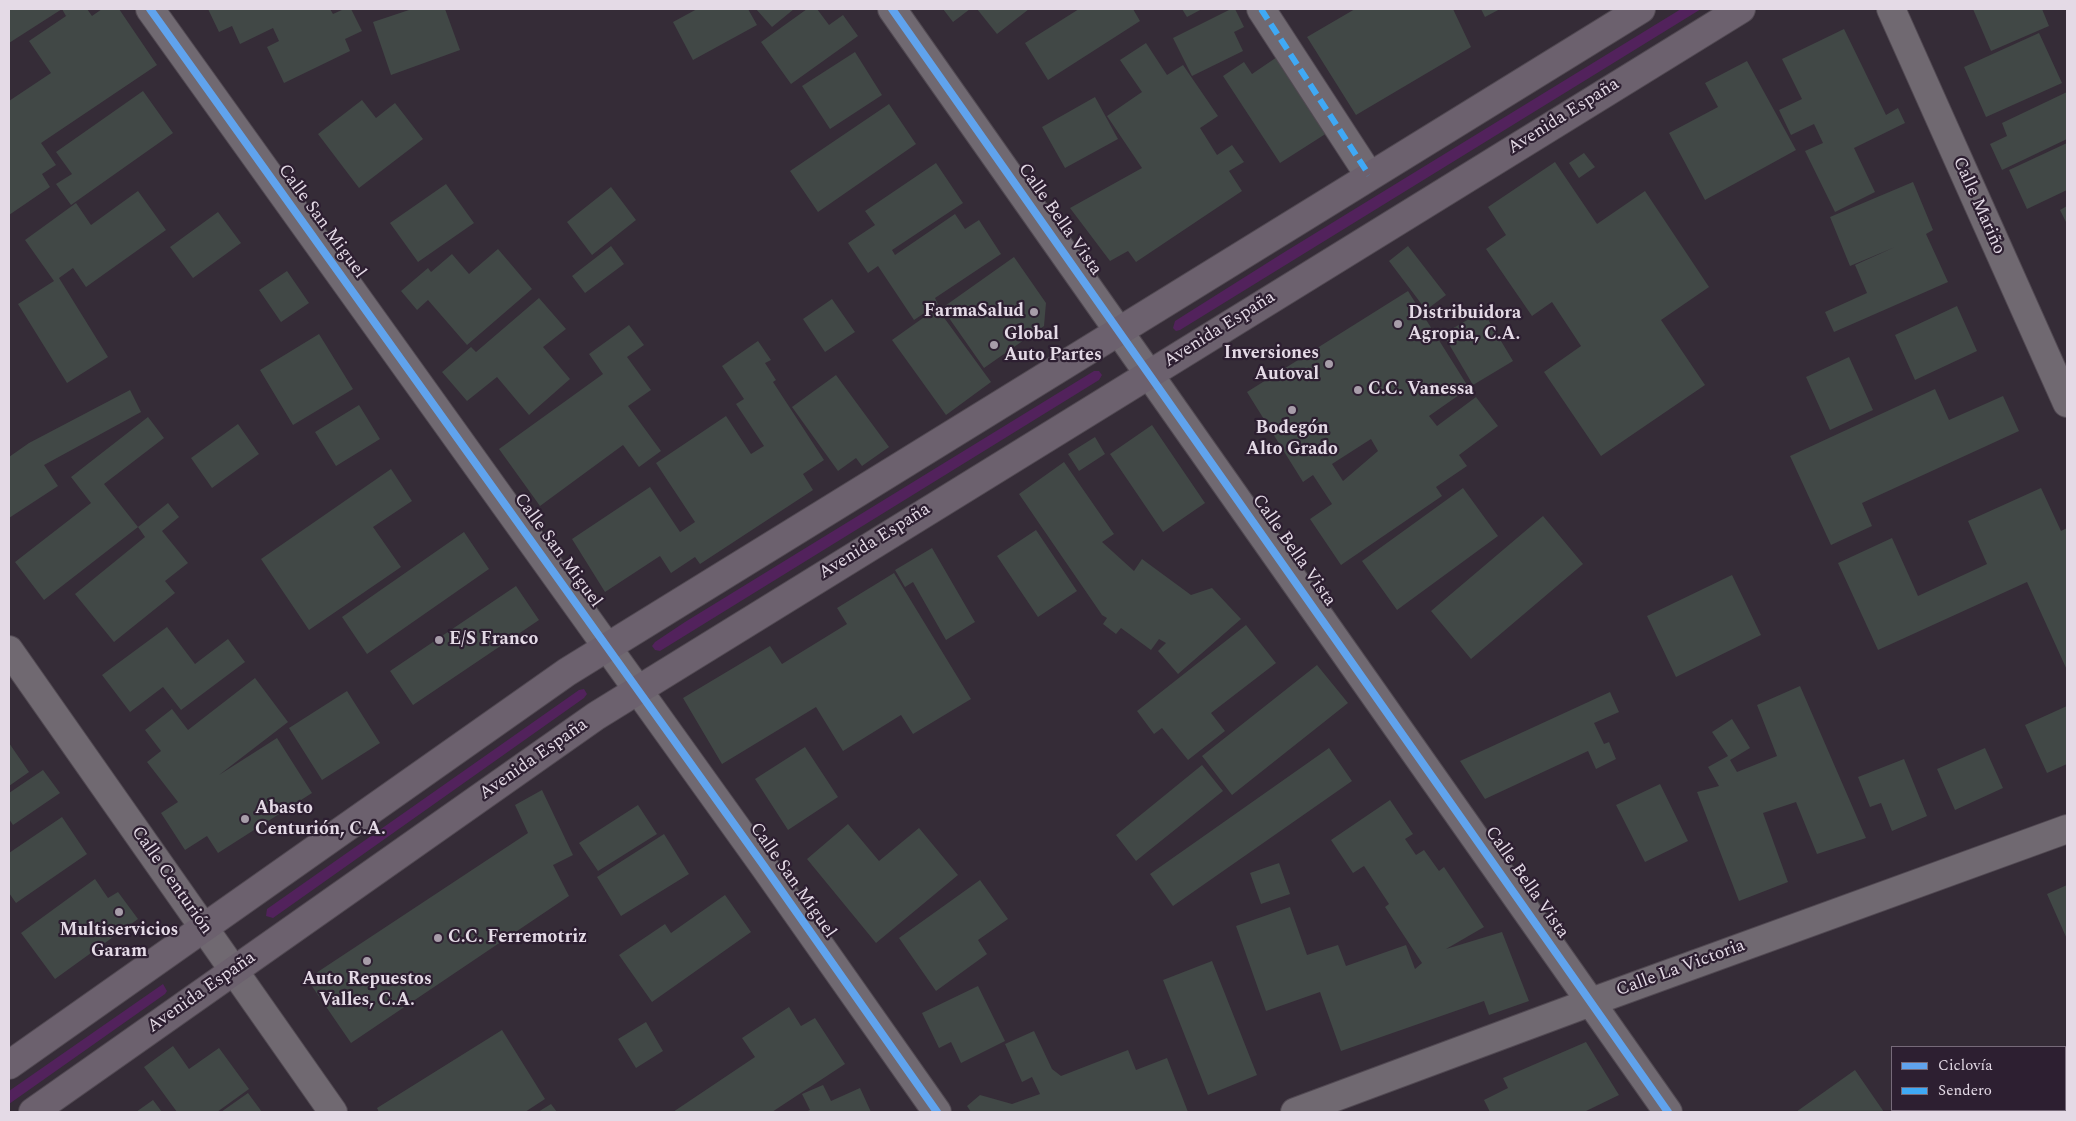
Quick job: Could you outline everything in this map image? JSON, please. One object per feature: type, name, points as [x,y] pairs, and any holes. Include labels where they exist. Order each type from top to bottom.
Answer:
[{"type":"main road","points":[[9,1066],[567,672],[1369,175],[1641,9]]},
{"type":"main road","name":"Avenida España","points":[[33,1112],[596,716],[1740,9]]},
{"type":"street","name":"Calle San Miguel","points":[[150,9],[937,1112]]},
{"type":"street","name":"Calle Bella Vista","points":[[892,9],[1668,1112]]},
{"type":"street","points":[[1261,9],[1369,175]]},
{"type":"street","name":"Calle Mariño","points":[[1891,9],[2067,403]]},
{"type":"street","name":"Calle Centurión","points":[[9,650],[332,1112]]},
{"type":"street","name":"Calle La Victoria","points":[[1295,1112],[2067,829]]},
{"type":"shaded area","points":[[1681,9],[1701,9],[1180,330],[1176,331],[1173,328],[1175,321],[1283,253]]},
{"type":"shaded area","points":[[1094,371],[1099,371],[1102,375],[1099,380],[660,651],[655,650],[652,646],[685,622]]},
{"type":"shaded area","points":[[584,689],[587,694],[584,698],[273,918],[266,916],[267,909],[579,690]]},
{"type":"shaded area","points":[[163,984],[167,991],[165,994],[9,1104],[9,1091]]},
{"type":"building","points":[[9,9],[62,9],[9,43]]},
{"type":"building","points":[[62,9],[87,9],[92,16],[102,9],[119,9],[157,65],[41,143],[56,165],[42,174],[50,187],[9,215],[9,101],[51,73],[29,41],[72,12],[66,16]]},
{"type":"building","points":[[208,9],[330,9],[333,14],[344,9],[351,9],[362,31],[345,39],[350,51],[284,83],[267,47],[279,41],[273,28],[240,44],[232,26],[219,32]]},
{"type":"building","points":[[412,9],[445,9],[460,50],[391,75],[373,22]]},
{"type":"building","points":[[697,9],[748,9],[757,25],[693,60],[673,22]]},
{"type":"building","points":[[756,9],[794,9],[772,27]]},
{"type":"building","points":[[807,9],[817,9],[829,25],[843,15],[858,36],[791,84],[761,42]]},
{"type":"building","points":[[943,9],[970,9],[953,22]]},
{"type":"building","points":[[977,9],[1029,9],[997,34]]},
{"type":"building","points":[[1079,9],[1133,9],[1140,21],[1048,80],[1025,43]]},
{"type":"building","points":[[1182,9],[1202,9],[1187,17]]},
{"type":"building","points":[[1231,9],[1235,9],[1244,27],[1234,32],[1243,51],[1192,76],[1173,38]]},
{"type":"building","points":[[1355,9],[1453,9],[1471,47],[1356,115],[1307,37]]},
{"type":"building","points":[[1481,9],[1500,9],[1485,17]]},
{"type":"building","points":[[1973,9],[2042,9],[2049,26],[1991,51]]},
{"type":"building","points":[[1844,29],[1886,115],[1898,108],[1905,123],[1854,148],[1875,192],[1835,212],[1805,151],[1823,143],[1814,124],[1791,135],[1779,110],[1802,99],[1782,59]]},
{"type":"building","points":[[2039,33],[2062,83],[1986,117],[1964,67]]},
{"type":"building","points":[[1146,43],[1167,75],[1183,65],[1218,116],[1200,128],[1217,155],[1232,145],[1244,162],[1229,171],[1242,191],[1136,262],[1128,251],[1110,261],[1070,208],[1142,168],[1107,116],[1142,92],[1120,60]]},
{"type":"building","points":[[855,52],[882,95],[830,129],[802,86]]},
{"type":"building","points":[[1277,57],[1327,133],[1280,163],[1223,76],[1244,62],[1252,74]]},
{"type":"building","points":[[1747,61],[1796,150],[1705,200],[1669,133],[1718,107],[1705,83]]},
{"type":"building","points":[[143,91],[173,133],[71,205],[56,184],[72,174],[56,152]]},
{"type":"building","points":[[2067,92],[2067,139],[2002,170],[1990,144],[2007,136],[2002,123]]},
{"type":"building","points":[[1095,97],[1118,139],[1065,168],[1042,127]]},
{"type":"building","points":[[362,100],[376,118],[395,103],[423,139],[359,188],[318,134]]},
{"type":"building","points":[[889,104],[916,144],[818,212],[790,171]]},
{"type":"building","points":[[2067,143],[2067,190],[2027,209],[2009,170]]},
{"type":"building","points":[[1584,153],[1595,167],[1579,178],[1569,163]]},
{"type":"building","points":[[1555,162],[1597,224],[1645,191],[1709,287],[1661,320],[1705,385],[1601,456],[1544,372],[1581,346],[1552,302],[1532,316],[1486,249],[1506,235],[1488,207]]},
{"type":"building","points":[[936,163],[963,203],[892,250],[895,255],[955,214],[965,229],[979,220],[1001,254],[935,298],[938,304],[914,320],[878,266],[868,273],[848,243],[875,225],[865,211]]},
{"type":"building","points":[[1913,182],[1933,230],[1926,234],[1948,282],[1834,332],[1825,312],[1867,293],[1855,265],[1895,247],[1850,266],[1830,217]]},
{"type":"building","points":[[446,184],[474,223],[418,262],[390,223]]},
{"type":"building","points":[[611,187],[636,220],[592,255],[567,222]]},
{"type":"building","points":[[138,191],[166,230],[86,287],[73,268],[59,278],[108,357],[67,383],[18,304],[54,281],[25,240],[76,203],[91,225]]},
{"type":"building","points":[[2067,206],[2067,224],[2060,210]]},
{"type":"building","points":[[218,212],[241,243],[193,278],[170,247]]},
{"type":"building","points":[[611,246],[624,264],[585,293],[572,276]]},
{"type":"building","points":[[1408,246],[1446,295],[1426,310],[1389,261]]},
{"type":"building","points":[[498,249],[532,289],[467,345],[428,300],[417,310],[401,291],[428,268],[431,272],[452,254],[469,274]]},
{"type":"building","points":[[1014,257],[1046,303],[1044,326],[984,368],[942,308]]},
{"type":"building","points":[[287,271],[309,303],[281,322],[259,290]]},
{"type":"building","name":"C.C. Vanessa","points":[[1408,291],[1469,388],[1429,416],[1437,426],[1476,397],[1498,426],[1459,455],[1467,466],[1436,487],[1442,496],[1341,565],[1310,519],[1332,504],[1313,475],[1303,482],[1247,392]],"holes":[[[1371,439],[1378,451],[1343,481],[1332,464]]]},
{"type":"building","points":[[539,298],[566,329],[543,347],[570,379],[529,415],[497,377],[467,401],[442,372],[471,347],[476,352]]},
{"type":"building","points":[[832,299],[855,332],[825,352],[803,319]]},
{"type":"building","points":[[1957,306],[1977,351],[1915,380],[1895,335]]},
{"type":"building","points":[[937,308],[991,382],[946,415],[892,340]]},
{"type":"building","points":[[1483,311],[1513,361],[1473,385],[1443,334]]},
{"type":"building","points":[[629,325],[644,345],[627,357],[651,390],[628,406],[661,451],[639,467],[623,445],[540,506],[499,449],[603,374],[589,354]]},
{"type":"building","points":[[319,334],[353,389],[293,425],[260,370]]},
{"type":"building","points":[[758,341],[771,360],[765,363],[776,380],[773,382],[824,460],[803,474],[813,490],[700,564],[695,557],[671,573],[660,556],[605,592],[572,539],[650,487],[680,532],[695,522],[656,463],[726,416],[751,454],[764,446],[736,404],[744,399],[722,366]]},
{"type":"building","points":[[1849,357],[1873,410],[1830,430],[1806,377]]},
{"type":"building","points":[[836,375],[889,447],[862,466],[856,458],[838,471],[792,407]]},
{"type":"building","points":[[1935,389],[1949,420],[2003,396],[2019,431],[1862,503],[1872,526],[1831,545],[1790,456]]},
{"type":"building","points":[[130,390],[141,412],[44,465],[58,486],[9,518],[9,457],[29,443]]},
{"type":"building","points":[[359,405],[380,439],[336,466],[315,432]]},
{"type":"building","points":[[148,417],[164,438],[104,484],[138,527],[44,600],[15,562],[91,503],[71,477]]},
{"type":"building","points":[[238,424],[259,454],[212,488],[191,458]]},
{"type":"building","points":[[1152,425],[1205,503],[1163,532],[1110,454]]},
{"type":"building","points":[[1095,437],[1105,454],[1079,471],[1068,454]]},
{"type":"building","points":[[1064,462],[1114,534],[1102,542],[1134,571],[1142,559],[1191,595],[1212,588],[1241,619],[1178,674],[1158,651],[1166,643],[1159,639],[1151,650],[1121,628],[1116,634],[1103,624],[1107,618],[1102,615],[1019,494]]},
{"type":"building","points":[[391,469],[412,501],[373,527],[401,567],[309,630],[261,559]]},
{"type":"building","points":[[1463,488],[1498,536],[1397,610],[1362,561]]},
{"type":"building","points":[[2041,488],[2061,531],[2067,528],[2067,670],[2027,582],[1878,650],[1838,563],[1892,538],[1918,596],[1987,564],[1968,521]]},
{"type":"building","points":[[168,503],[179,517],[162,531],[188,563],[165,581],[175,593],[114,642],[75,594],[145,537],[138,527]]},
{"type":"building","points":[[1543,516],[1583,564],[1471,659],[1431,611]]},
{"type":"building","points":[[1036,530],[1077,591],[1038,617],[997,556]]},
{"type":"building","points":[[464,532],[489,569],[367,654],[342,617]]},
{"type":"building","points":[[932,548],[975,622],[946,640],[913,582],[905,587],[895,570]]},
{"type":"building","points":[[894,573],[971,699],[913,734],[901,715],[843,751],[816,707],[722,764],[683,698],[770,646],[782,664],[847,624],[837,608]]},
{"type":"building","points":[[1732,575],[1761,635],[1676,677],[1647,616]]},
{"type":"building","points":[[516,586],[539,620],[413,705],[390,671]]},
{"type":"building","points":[[1246,625],[1276,663],[1211,713],[1225,731],[1188,760],[1162,728],[1154,734],[1137,711]]},
{"type":"building","points":[[167,627],[195,664],[228,639],[245,662],[181,710],[163,687],[130,712],[102,675]]},
{"type":"building","points":[[1317,665],[1348,703],[1232,795],[1202,756]]},
{"type":"building","points":[[255,678],[288,722],[219,775],[277,738],[312,793],[218,853],[207,836],[185,850],[161,813],[178,802],[147,762],[161,751],[145,730],[172,709],[188,730]]},
{"type":"building","points":[[1800,686],[1866,838],[1817,854],[1796,802],[1763,813],[1788,882],[1739,901],[1697,792],[1719,786],[1708,767],[1728,756],[1712,732],[1732,719],[1750,748],[1730,760],[1737,772],[1777,756],[1757,705]]},
{"type":"building","points":[[347,691],[380,743],[322,780],[289,728]]},
{"type":"building","points":[[1610,692],[1619,712],[1594,723],[1604,744],[1609,742],[1616,759],[1596,769],[1588,751],[1485,799],[1460,761]]},
{"type":"building","points":[[2067,706],[2067,764],[2047,773],[2025,725]]},
{"type":"building","points":[[9,743],[29,772],[9,786]]},
{"type":"building","points":[[805,747],[838,797],[788,830],[755,779]]},
{"type":"building","points":[[1329,748],[1352,781],[1173,906],[1150,874]]},
{"type":"building","points":[[1985,748],[2003,788],[1955,810],[1937,769]]},
{"type":"building","points":[[1904,759],[1927,816],[1892,831],[1881,803],[1870,807],[1858,777]]},
{"type":"building","points":[[1202,765],[1223,791],[1136,861],[1116,835]]},
{"type":"building","points":[[43,770],[60,793],[13,825],[9,819],[9,793]]},
{"type":"building","points":[[1660,784],[1688,841],[1645,862],[1616,805]]},
{"type":"building","name":"C.C. Ferremotriz","points":[[542,790],[573,855],[553,865],[569,896],[351,1043],[307,979],[528,833],[515,805]]},
{"type":"building","points":[[1390,800],[1413,834],[1405,839],[1416,855],[1424,850],[1439,871],[1444,867],[1484,927],[1446,949],[1502,932],[1529,1001],[1489,1015],[1484,1001],[1341,1051],[1320,992],[1266,1011],[1236,926],[1290,907],[1307,955],[1338,945],[1346,966],[1406,945],[1415,969],[1422,963],[1385,907],[1389,904],[1364,866],[1353,873],[1331,840]]},
{"type":"building","points":[[638,805],[657,834],[598,871],[579,843]]},
{"type":"building","points":[[62,817],[87,854],[16,903],[9,893],[9,853]]},
{"type":"building","points":[[848,824],[879,861],[919,828],[958,875],[876,943],[807,859]]},
{"type":"building","points":[[664,834],[689,874],[621,916],[597,877]]},
{"type":"building","points":[[1279,863],[1290,894],[1261,904],[1250,873]]},
{"type":"building","points":[[95,879],[108,898],[118,892],[138,919],[55,979],[21,933]]},
{"type":"building","points":[[980,880],[1008,919],[978,940],[987,954],[936,991],[899,938]]},
{"type":"building","points":[[2067,885],[2067,939],[2047,894]]},
{"type":"building","points":[[725,895],[751,932],[652,1002],[619,955],[665,924],[671,933]]},
{"type":"building","points":[[1212,961],[1257,1075],[1208,1095],[1163,980]]},
{"type":"building","points":[[978,986],[1005,1041],[961,1063],[951,1042],[939,1048],[922,1013]]},
{"type":"building","points":[[789,1007],[801,1026],[815,1018],[845,1064],[772,1112],[673,1112],[755,1057],[742,1038]]},
{"type":"building","points":[[646,1022],[663,1051],[636,1068],[618,1039]]},
{"type":"building","points":[[502,1030],[545,1099],[525,1112],[379,1112],[377,1108]]},
{"type":"building","points":[[1034,1031],[1052,1069],[1061,1076],[1128,1050],[1136,1070],[1167,1058],[1188,1112],[971,1112],[967,1106],[980,1095],[1012,1104],[1040,1094],[1032,1077],[1022,1082],[1005,1044]]},
{"type":"building","points":[[1586,1042],[1619,1095],[1584,1112],[1490,1112],[1484,1100],[1508,1088],[1503,1078]]},
{"type":"building","points":[[173,1046],[189,1069],[219,1048],[249,1089],[217,1112],[177,1112],[144,1067]]},
{"type":"building","points":[[1855,1070],[1884,1112],[1796,1112]]},
{"type":"building","points":[[2066,1076],[2067,1112],[2038,1112],[2066,1111]]},
{"type":"building","points":[[823,1085],[831,1101],[860,1088],[871,1112],[806,1112],[810,1110],[802,1094]]},
{"type":"building","points":[[248,1093],[262,1112],[221,1112]]},
{"type":"building","points":[[153,1100],[162,1112],[136,1112]]},
{"type":"building","points":[[551,1104],[557,1112],[538,1112]]},
{"type":"marked path","points":[[1261,9],[1369,175]]},
{"type":"cycle path","points":[[150,9],[764,866],[937,1112]]},
{"type":"cycle path","points":[[892,9],[1668,1112]]},
{"type":"place","name":"FarmaSalud","points":[[1034,312]]},
{"type":"place","name":"Distribuidora Agropia, C.A.","points":[[1398,324]]},
{"type":"place","name":"Global Auto Partes","points":[[994,345]]},
{"type":"place","name":"Inversiones Autoval","points":[[1329,364]]},
{"type":"place","name":"C.C. Vanessa","points":[[1358,390]]},
{"type":"place","name":"Bodegón Alto Grado","points":[[1292,410]]},
{"type":"place","name":"E/S Franco","points":[[439,640]]},
{"type":"place","name":"Abasto Centurión, C.A.","points":[[245,819]]},
{"type":"place","name":"Multiservicios Garam","points":[[119,912]]},
{"type":"place","name":"C.C. Ferremotriz","points":[[438,938]]},
{"type":"place","name":"Auto Repuestos Valles, C.A.","points":[[367,961]]}]
